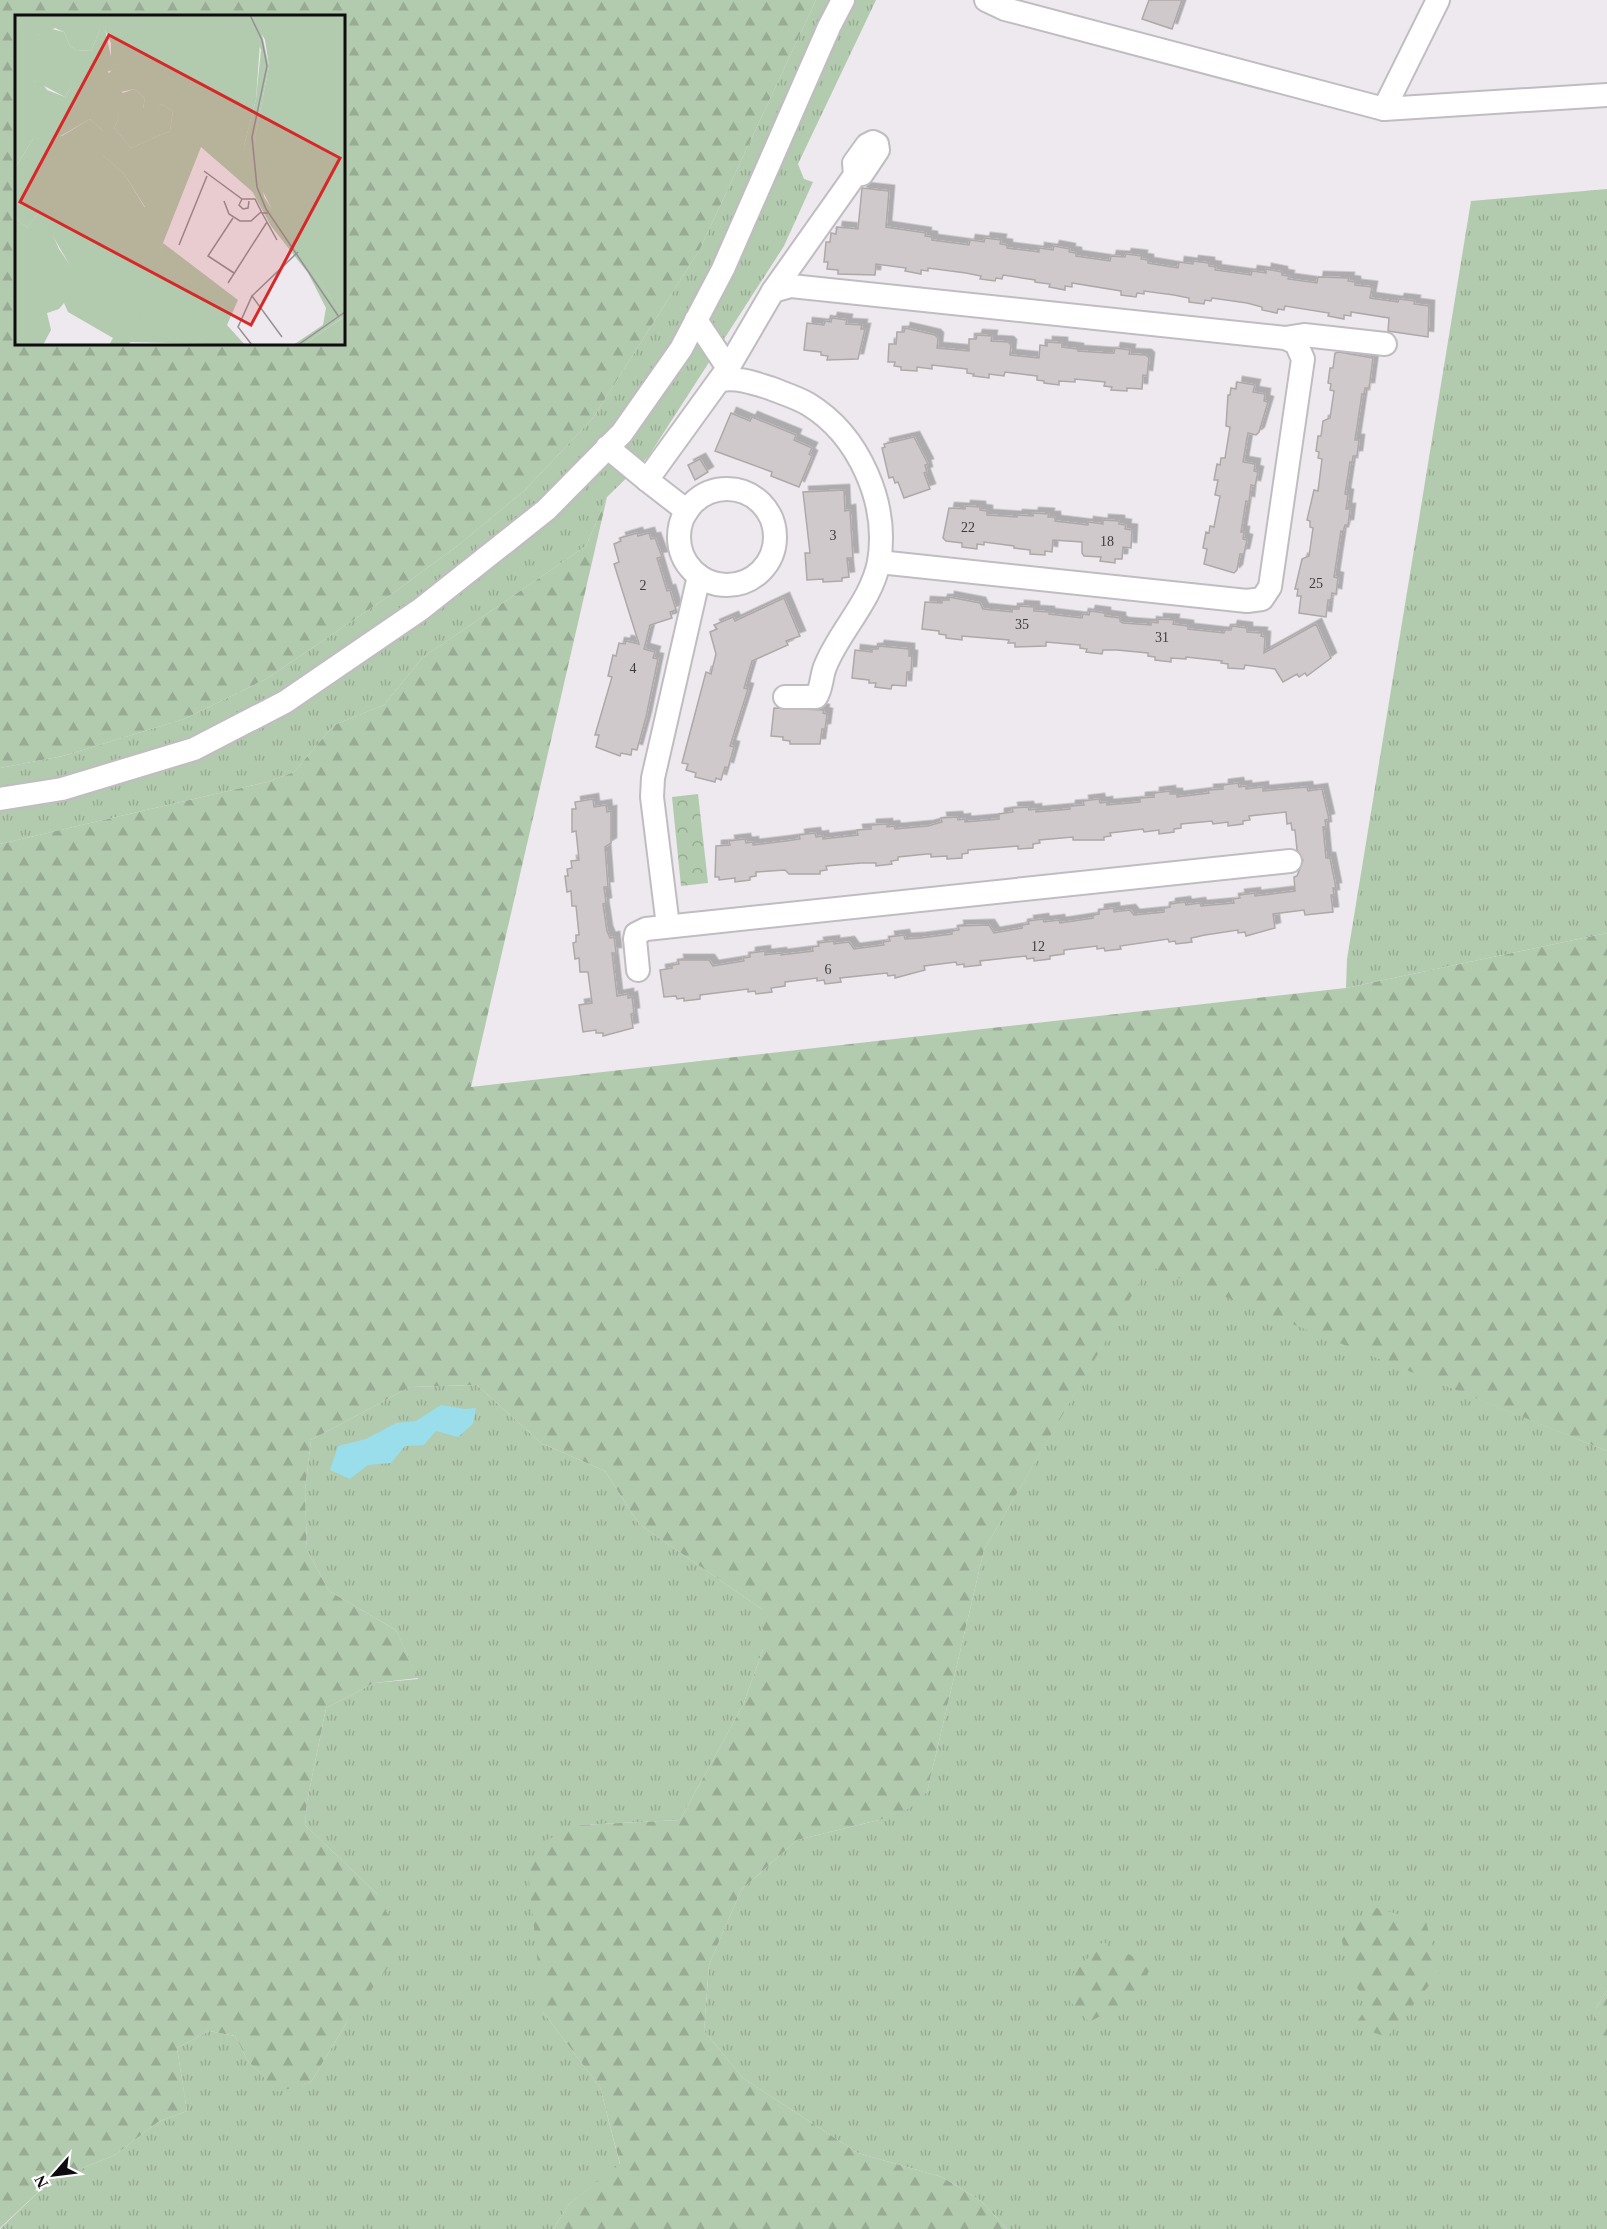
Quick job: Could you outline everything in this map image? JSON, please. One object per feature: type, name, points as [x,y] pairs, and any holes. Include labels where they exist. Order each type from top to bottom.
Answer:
[{"type":"street","points":[[0,799],[62,789],[194,749],[285,702],[422,609],[546,510],[622,433],[681,349],[723,270],[829,27],[843,0]]},
{"type":"street","points":[[986,0],[1005,9],[1384,109],[1607,95]]},
{"type":"street","points":[[1384,109],[1438,0]]},
{"type":"street","points":[[647,480],[724,374],[773,291],[855,175]]},
{"type":"street","points":[[773,291],[791,286],[1285,338],[1304,335],[1385,344]]},
{"type":"street","points":[[696,320],[724,374],[730,378],[758,384],[808,404],[828,420],[852,446],[868,475],[876,503],[881,536],[879,562],[859,611],[825,666],[816,697],[785,698]]},
{"type":"street","points":[[879,562],[1247,601],[1262,599],[1270,587],[1303,359],[1296,343],[1285,338]]},
{"type":"street","points":[[608,447],[687,511]]},
{"type":"street","points":[[739,491],[761,503],[773,524],[774,546],[771,556],[759,573],[749,580],[725,585],[699,576],[685,561],[680,544],[680,529],[687,511],[696,501],[713,492],[739,491]]},
{"type":"street","points":[[668,926],[652,797],[653,778],[699,576]]},
{"type":"street","points":[[638,970],[636,934],[646,929],[1290,861]]},
{"type":"green space","points":[[0,0],[816,0],[700,249],[593,418],[525,490],[461,543],[392,594],[266,679],[184,719],[63,756],[0,768]]},
{"type":"green space","points":[[816,0],[876,0],[798,164],[804,179],[813,182],[784,246],[648,457],[607,497],[586,546],[422,658],[384,705],[334,725],[294,772],[267,782],[0,844],[0,768],[63,756],[184,719],[266,679],[392,594],[461,543],[525,490],[593,418],[700,249]]},
{"type":"green space","points":[[1607,189],[1607,933],[1346,988],[1347,959],[1471,201]]},
{"type":"green space","points":[[607,497],[471,1087],[1346,988],[1607,933],[1607,1451],[1149,1266],[984,1550],[927,1792],[910,1808],[883,1819],[797,1840],[741,1890],[709,1965],[704,2031],[743,2078],[858,2153],[942,2177],[981,2201],[1007,2229],[553,2229],[569,2204],[620,2164],[600,2087],[543,2012],[528,1871],[542,1842],[580,1825],[680,1820],[743,1705],[763,1649],[763,1610],[639,1524],[605,1471],[541,1443],[477,1385],[410,1387],[311,1440],[305,1490],[307,1550],[329,1591],[396,1630],[418,1678],[374,1683],[326,1708],[307,1802],[305,1825],[377,1894],[404,1946],[347,2022],[311,2082],[278,2092],[248,2061],[235,2036],[209,2031],[177,2048],[187,2111],[158,2122],[115,2155],[49,2182],[0,2228],[0,844],[267,782],[294,772],[334,725],[384,705],[422,658],[586,546]]},
{"type":"green space","points":[[698,794],[708,883],[681,886],[672,797]]},
{"type":"green space","points":[[1149,1265],[1607,1451],[1607,1991],[1596,2008],[1604,2044],[1607,2045],[1607,2229],[1007,2229],[981,2201],[942,2177],[858,2153],[743,2078],[704,2031],[709,1965],[741,1890],[797,1840],[883,1819],[927,1792],[984,1550]]},
{"type":"green space","points":[[477,1385],[541,1443],[605,1471],[639,1524],[763,1610],[763,1649],[743,1705],[680,1820],[580,1825],[543,2012],[600,2087],[620,2165],[569,2204],[553,2229],[0,2229],[49,2182],[115,2155],[158,2122],[187,2111],[177,2048],[209,2031],[235,2036],[248,2061],[278,2091],[311,2082],[347,2022],[377,1894],[305,1825],[307,1802],[326,1708],[374,1683],[418,1679],[396,1630],[329,1591],[307,1550],[305,1490],[311,1440],[410,1387]]},
{"type":"green space","points":[[1376,1908],[1426,1922],[1440,1972],[1387,2037],[1354,2026],[1368,2006],[1349,1974],[1341,1936]]},
{"type":"green space","points":[[1103,1942],[1151,1965],[1140,1995],[1089,2022],[1069,2000],[1073,1974]]},
{"type":"green space","points":[[1607,1991],[1607,2045],[1604,2045],[1592,2029],[1596,2008]]},
{"type":"water","points":[[441,1405],[465,1409],[476,1408],[473,1424],[458,1437],[436,1431],[424,1445],[405,1446],[391,1463],[368,1465],[350,1479],[330,1470],[338,1446],[366,1439],[396,1423],[416,1421]]},
{"type":"building","points":[[1149,0],[1182,0],[1172,29],[1142,19]]},
{"type":"building","points":[[862,188],[889,191],[886,227],[926,233],[925,236],[932,237],[932,240],[969,245],[970,240],[984,242],[985,238],[1001,240],[1000,244],[1007,245],[1007,248],[1039,252],[1039,248],[1053,250],[1054,246],[1070,249],[1069,252],[1076,253],[1076,256],[1110,261],[1111,256],[1125,257],[1126,254],[1142,256],[1141,259],[1148,260],[1148,263],[1178,268],[1179,262],[1193,264],[1193,261],[1209,263],[1209,266],[1216,267],[1215,270],[1251,275],[1252,271],[1266,273],[1266,269],[1282,272],[1282,275],[1289,276],[1288,279],[1317,283],[1318,277],[1349,278],[1348,281],[1355,282],[1355,285],[1372,287],[1370,298],[1398,302],[1399,299],[1415,301],[1414,304],[1429,306],[1428,337],[1388,331],[1389,318],[1351,312],[1351,316],[1344,315],[1344,319],[1328,316],[1329,313],[1285,306],[1284,310],[1278,309],[1277,313],[1262,310],[1262,307],[1247,303],[1212,298],[1211,301],[1205,300],[1204,304],[1189,302],[1189,298],[1144,291],[1144,294],[1137,293],[1136,297],[1121,295],[1121,291],[1072,283],[1072,287],[1065,286],[1065,290],[1049,287],[1050,284],[1035,282],[1035,280],[1003,275],[1002,279],[996,278],[995,281],[980,279],[981,276],[966,273],[928,268],[928,271],[921,270],[921,274],[905,271],[906,268],[876,264],[875,275],[838,274],[838,270],[827,269],[828,262],[824,262],[826,242],[830,242],[831,233],[836,234],[837,227],[858,229]]},
{"type":"building","points":[[832,318],[847,320],[846,324],[862,325],[861,329],[865,329],[858,359],[827,360],[828,356],[821,355],[821,352],[804,350],[807,323],[824,325],[825,321],[831,322]]},
{"type":"building","points":[[905,328],[935,335],[938,338],[937,348],[969,351],[969,339],[976,339],[977,335],[992,336],[991,341],[1008,342],[1011,345],[1010,355],[1039,358],[1040,345],[1047,346],[1047,342],[1062,343],[1062,347],[1078,349],[1078,351],[1114,353],[1115,348],[1130,350],[1129,354],[1146,355],[1149,358],[1147,376],[1143,375],[1142,389],[1127,388],[1127,391],[1111,390],[1112,387],[1104,386],[1105,382],[1075,379],[1075,382],[1059,381],[1059,385],[1044,383],[1044,381],[1037,380],[1037,376],[1005,372],[1004,376],[989,374],[989,378],[973,376],[974,374],[967,373],[967,369],[932,365],[932,369],[917,367],[917,371],[901,370],[901,367],[894,366],[895,362],[888,362],[889,344],[896,344],[897,332],[904,332]]},
{"type":"building","points":[[1335,353],[1373,358],[1369,388],[1365,388],[1364,395],[1362,394],[1355,440],[1359,440],[1357,456],[1353,456],[1352,463],[1350,462],[1345,494],[1348,495],[1346,509],[1350,509],[1348,525],[1345,525],[1343,532],[1341,531],[1334,577],[1338,578],[1336,594],[1332,593],[1331,600],[1328,600],[1326,617],[1299,613],[1301,596],[1297,596],[1298,589],[1295,589],[1302,559],[1309,556],[1313,528],[1307,520],[1314,490],[1318,491],[1322,459],[1318,458],[1319,452],[1316,451],[1318,436],[1321,436],[1323,421],[1330,418],[1334,391],[1330,390],[1331,384],[1328,383],[1330,368],[1333,368]]},
{"type":"building","points":[[1237,382],[1255,385],[1253,392],[1265,394],[1264,401],[1268,402],[1259,432],[1256,435],[1248,433],[1243,462],[1255,464],[1254,471],[1258,472],[1255,486],[1251,485],[1249,502],[1246,501],[1241,532],[1244,532],[1243,539],[1247,540],[1244,554],[1240,554],[1237,570],[1234,573],[1204,564],[1207,549],[1203,548],[1206,532],[1209,533],[1210,526],[1214,527],[1220,496],[1215,495],[1218,480],[1214,480],[1217,464],[1220,465],[1221,458],[1225,458],[1230,427],[1226,426],[1228,395],[1230,395],[1231,388],[1236,389]]},
{"type":"building","points":[[731,413],[750,421],[752,417],[796,435],[794,440],[812,448],[809,454],[812,456],[799,487],[771,476],[772,472],[715,451]]},
{"type":"building","points":[[914,437],[928,464],[925,465],[927,472],[924,473],[930,489],[904,498],[898,482],[895,483],[893,477],[889,478],[882,448],[885,447],[884,444]]},
{"type":"building","points":[[700,459],[708,472],[695,480],[688,465]]},
{"type":"building","points":[[844,490],[845,511],[850,510],[853,558],[847,558],[849,577],[842,578],[842,581],[807,580],[805,553],[810,553],[803,492]]},
{"type":"building","points":[[965,506],[980,507],[980,510],[987,511],[987,515],[1017,517],[1017,515],[1033,516],[1033,513],[1049,514],[1048,517],[1055,517],[1055,521],[1088,525],[1088,522],[1103,524],[1103,520],[1119,521],[1119,524],[1126,525],[1125,529],[1132,530],[1131,548],[1123,547],[1122,559],[1115,559],[1115,563],[1100,561],[1101,557],[1084,556],[1082,542],[1053,540],[1052,552],[1045,551],[1045,555],[1030,554],[1030,550],[1014,548],[1014,546],[984,542],[984,545],[977,544],[977,549],[962,547],[962,543],[946,541],[943,538],[949,508],[965,509]]},
{"type":"building","points":[[637,533],[638,536],[649,533],[651,539],[655,538],[662,557],[657,558],[667,591],[670,590],[676,610],[670,612],[672,618],[650,625],[644,649],[655,652],[653,658],[658,659],[646,717],[637,750],[632,749],[631,755],[621,753],[620,756],[596,747],[599,735],[595,735],[612,677],[608,676],[613,655],[616,656],[619,643],[625,644],[626,641],[639,644],[614,564],[619,562],[614,544],[621,541],[620,538]]},
{"type":"building","points":[[949,597],[980,603],[983,609],[1012,612],[1012,609],[1019,609],[1019,606],[1034,607],[1034,611],[1082,618],[1083,614],[1089,615],[1090,611],[1120,618],[1123,623],[1151,625],[1151,622],[1158,623],[1158,619],[1174,620],[1173,624],[1188,626],[1188,629],[1224,633],[1225,630],[1231,630],[1232,626],[1247,628],[1247,632],[1262,633],[1261,636],[1265,637],[1264,653],[1316,624],[1331,658],[1307,676],[1305,673],[1299,677],[1297,674],[1283,682],[1275,669],[1245,665],[1244,669],[1228,668],[1228,664],[1221,663],[1222,661],[1186,657],[1186,659],[1171,658],[1171,662],[1155,660],[1155,657],[1148,656],[1148,653],[1103,650],[1102,654],[1086,652],[1087,649],[1080,648],[1080,645],[1046,642],[1046,646],[1015,647],[1015,643],[1008,643],[1009,640],[962,636],[962,640],[946,638],[946,635],[939,634],[939,631],[922,629],[925,602],[942,603],[942,600],[949,600]]},
{"type":"building","points":[[784,598],[800,636],[786,641],[788,645],[752,661],[744,688],[748,689],[730,746],[734,747],[728,768],[725,767],[721,780],[716,778],[715,782],[695,777],[696,773],[686,770],[688,764],[682,763],[706,672],[711,674],[716,654],[710,632],[717,629],[714,625],[733,617],[735,621]]},
{"type":"building","points":[[879,646],[909,649],[909,656],[912,656],[911,672],[907,672],[906,686],[892,685],[891,689],[875,687],[876,683],[869,683],[869,680],[852,678],[855,650],[872,652],[872,649],[878,649]]},
{"type":"building","points":[[774,708],[824,710],[823,713],[827,714],[820,744],[790,744],[790,741],[783,740],[783,737],[771,736]]},
{"type":"building","points":[[1238,783],[1239,787],[1246,786],[1246,789],[1263,787],[1263,791],[1307,787],[1308,791],[1322,789],[1329,819],[1325,820],[1326,827],[1323,827],[1326,858],[1330,858],[1336,888],[1333,888],[1334,895],[1331,895],[1333,912],[1305,915],[1304,910],[1273,914],[1275,928],[1246,936],[1245,932],[1238,933],[1238,930],[1191,938],[1192,942],[1176,944],[1175,941],[1169,942],[1168,939],[1120,946],[1121,949],[1105,951],[1104,948],[1097,949],[1097,946],[1064,950],[1064,954],[1034,961],[1034,958],[1027,959],[1026,956],[980,961],[981,965],[964,967],[964,964],[957,965],[956,962],[924,966],[925,970],[895,978],[895,975],[888,976],[887,973],[840,978],[841,982],[825,984],[824,980],[817,981],[817,978],[785,982],[785,986],[771,988],[772,992],[756,994],[755,991],[748,992],[748,989],[700,995],[700,999],[684,1001],[684,998],[677,999],[676,996],[664,997],[660,970],[672,968],[672,965],[679,964],[678,960],[709,960],[713,966],[744,961],[743,958],[750,957],[750,953],[765,951],[765,955],[781,953],[781,955],[813,951],[812,947],[819,946],[818,943],[849,942],[854,949],[884,945],[883,942],[890,941],[889,937],[904,935],[905,939],[952,934],[952,931],[959,930],[958,926],[989,925],[994,933],[1022,928],[1022,925],[1029,924],[1028,921],[1059,920],[1060,923],[1093,918],[1093,915],[1099,914],[1099,910],[1114,908],[1114,912],[1130,910],[1134,915],[1164,912],[1164,908],[1170,907],[1170,904],[1185,902],[1186,905],[1200,903],[1201,906],[1234,903],[1233,899],[1240,898],[1239,895],[1255,893],[1255,896],[1295,891],[1294,877],[1297,876],[1303,860],[1297,850],[1295,830],[1292,830],[1291,823],[1287,824],[1286,812],[1249,816],[1250,820],[1243,821],[1243,824],[1228,826],[1228,822],[1213,824],[1212,821],[1181,824],[1181,828],[1174,829],[1174,832],[1159,834],[1159,830],[1144,832],[1143,829],[1110,833],[1111,836],[1104,837],[1104,840],[1073,840],[1073,837],[1039,840],[1040,843],[1033,844],[1033,848],[1018,849],[1018,846],[968,850],[968,853],[962,854],[962,858],[947,859],[947,856],[931,857],[931,854],[927,854],[898,857],[898,860],[891,861],[892,864],[876,866],[876,863],[861,863],[826,866],[827,870],[820,871],[820,874],[789,874],[785,870],[756,872],[756,876],[750,877],[750,880],[735,882],[735,878],[719,880],[719,877],[715,877],[716,846],[730,845],[729,841],[745,839],[746,843],[753,842],[753,845],[800,839],[799,835],[815,833],[816,837],[823,836],[823,839],[858,835],[857,830],[871,829],[871,825],[887,824],[887,827],[894,826],[895,829],[928,826],[942,822],[941,818],[957,817],[958,820],[965,819],[965,822],[999,819],[999,814],[1013,812],[1012,808],[1028,807],[1029,810],[1036,809],[1036,812],[1070,809],[1070,806],[1084,805],[1083,801],[1099,799],[1100,803],[1107,802],[1107,805],[1140,802],[1140,798],[1154,797],[1154,793],[1170,791],[1170,794],[1177,794],[1177,797],[1209,793],[1208,790],[1223,789],[1223,785]]},
{"type":"building","points":[[593,799],[594,807],[606,805],[607,812],[611,811],[611,843],[605,847],[608,887],[604,887],[606,903],[603,904],[607,931],[610,938],[614,937],[616,953],[612,953],[617,996],[628,994],[628,998],[632,997],[634,1013],[631,1014],[633,1028],[603,1036],[603,1033],[596,1033],[596,1030],[583,1032],[579,1005],[592,1003],[588,972],[580,972],[579,958],[575,959],[573,943],[576,942],[576,935],[579,935],[576,906],[572,906],[571,891],[567,892],[565,876],[568,876],[567,869],[572,868],[571,861],[579,860],[576,831],[572,832],[572,809],[576,809],[575,802]]}]
